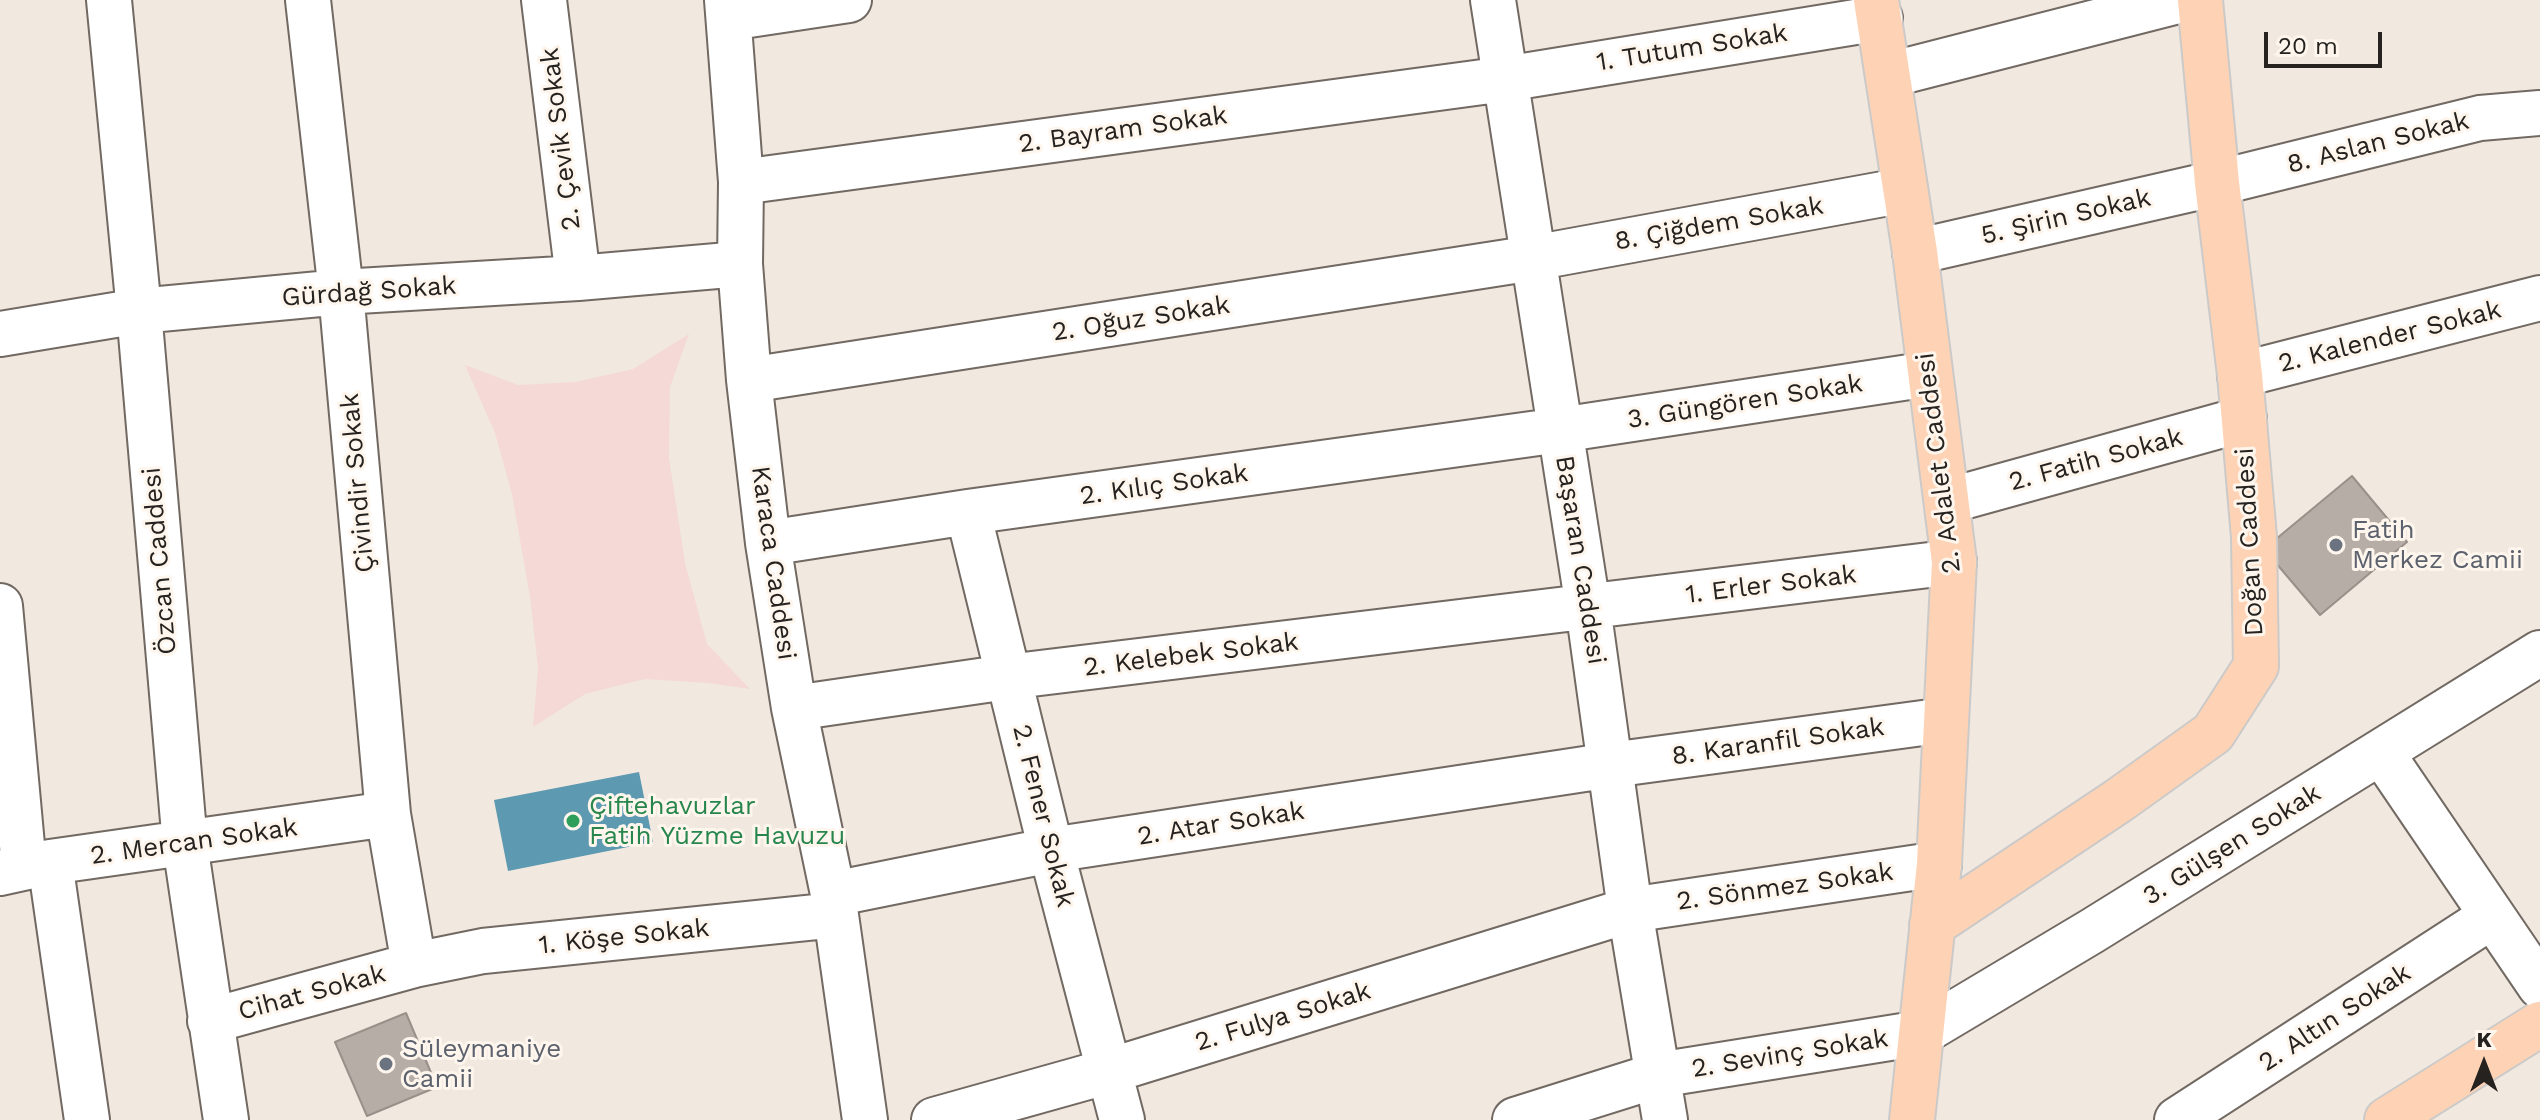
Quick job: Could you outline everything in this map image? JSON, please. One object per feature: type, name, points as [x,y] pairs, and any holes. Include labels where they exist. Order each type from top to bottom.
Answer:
[{"type":"main road","name":"Doğan Caddesi","points":[[1932,925],[2118,801],[2213,733],[2256,666],[2254,537],[2200,0]]},
{"type":"main road","name":"2. Adalet Caddesi","points":[[1878,9],[1915,252],[1954,562],[1939,864],[1912,1120]]},
{"type":"main road","points":[[2387,1120],[2540,1024]]},
{"type":"street","name":"Özcan Caddesi","points":[[109,0],[185,844],[226,1120]]},
{"type":"street","name":"Çivindir Sokak","points":[[308,0],[341,292],[388,814],[414,965]]},
{"type":"street","name":"2. Çevik Sokak","points":[[544,0],[578,278]]},
{"type":"street","points":[[728,9],[849,0]]},
{"type":"street","name":"Başaran Caddesi","points":[[1493,0],[1588,607],[1630,910],[1665,1120]]},
{"type":"street","points":[[1889,75],[2182,0]]},
{"type":"street","name":"Karaca Caddesi","points":[[728,9],[741,182],[740,264],[749,380],[768,543],[794,708],[834,904],[865,1120]]},
{"type":"street","name":"1. Tutum Sokak","points":[[1505,79],[1878,9]]},
{"type":"street","name":"2. Bayram Sokak","points":[[741,182],[1505,79]]},
{"type":"street","name":"8. Aslan Sokak","points":[[2217,183],[2480,118],[2540,113]]},
{"type":"street","name":"5. Şirin Sokak","points":[[1915,252],[2217,183]]},
{"type":"street","name":"8. Çiğdem Sokak","points":[[1533,258],[1905,190]]},
{"type":"street","name":"2. Oğuz Sokak","points":[[749,380],[1533,258]]},
{"type":"street","name":"Gürdağ Sokak","points":[[0,334],[139,311],[341,292],[578,278],[740,264]]},
{"type":"street","name":"2. Kalender Sokak","points":[[2240,375],[2540,298]]},
{"type":"street","name":"3. Güngören Sokak","points":[[1560,430],[1929,374]]},
{"type":"street","name":"2. Fatih Sokak","points":[[1948,501],[2244,419]]},
{"type":"street","name":"2. Kılıç Sokak","points":[[768,543],[968,512],[1560,430]]},
{"type":"street","name":"2. Fener Sokak","points":[[968,512],[1007,677],[1122,1120]]},
{"type":"street","name":"1. Erler Sokak","points":[[1588,607],[1954,562]]},
{"type":"street","points":[[0,606],[2,663],[24,867],[87,1120]]},
{"type":"street","name":"2. Kelebek Sokak","points":[[794,708],[1007,677],[1588,607]]},
{"type":"street","name":"3. Gülşen Sokak","points":[[1921,1033],[2092,931],[2540,653]]},
{"type":"street","name":"8. Karanfil Sokak","points":[[1611,765],[1945,720]]},
{"type":"street","points":[[2381,752],[2540,986]]},
{"type":"street","name":"2. Atar Sokak","points":[[834,904],[1051,850],[1611,765]]},
{"type":"street","name":"2. Mercan Sokak","points":[[24,867],[388,814]]},
{"type":"street","name":"2. Sönmez Sokak","points":[[1630,910],[1939,864]]},
{"type":"street","name":"1. Köşe Sokak","points":[[414,965],[483,951],[834,904]]},
{"type":"street","name":"2. Fulya Sokak","points":[[934,1120],[1109,1071],[1630,910]]},
{"type":"street","name":"2. Altın Sokak","points":[[2177,1120],[2492,916]]},
{"type":"street","name":"Cihat Sokak","points":[[210,1021],[414,965]]},
{"type":"street","name":"2. Sevinç Sokak","points":[[1515,1120],[1658,1075],[1921,1033]]},
{"type":"shaded area","points":[[689,334],[670,387],[669,458],[685,563],[707,644],[750,689],[645,679],[585,694],[533,727],[538,668],[530,597],[512,494],[495,433],[465,365],[518,385],[575,382],[633,369]]},
{"type":"water","name":"Çiftehavuzlar Fatih Yüzme Havuzu","points":[[639,772],[653,842],[508,871],[494,800]]},
{"type":"building","name":"Fatih Merkez Camii","points":[[2352,476],[2407,542],[2320,615],[2264,549]]},
{"type":"building","name":"Süleymaniye Camii","points":[[406,1013],[437,1087],[367,1116],[335,1042]]},
{"type":"place","name":"Fatih Merkez Camii","points":[[2336,545]]},
{"type":"place","name":"Çiftehavuzlar Fatih Yüzme Havuzu","points":[[573,821]]},
{"type":"place","name":"Süleymaniye Camii","points":[[386,1064]]}]
